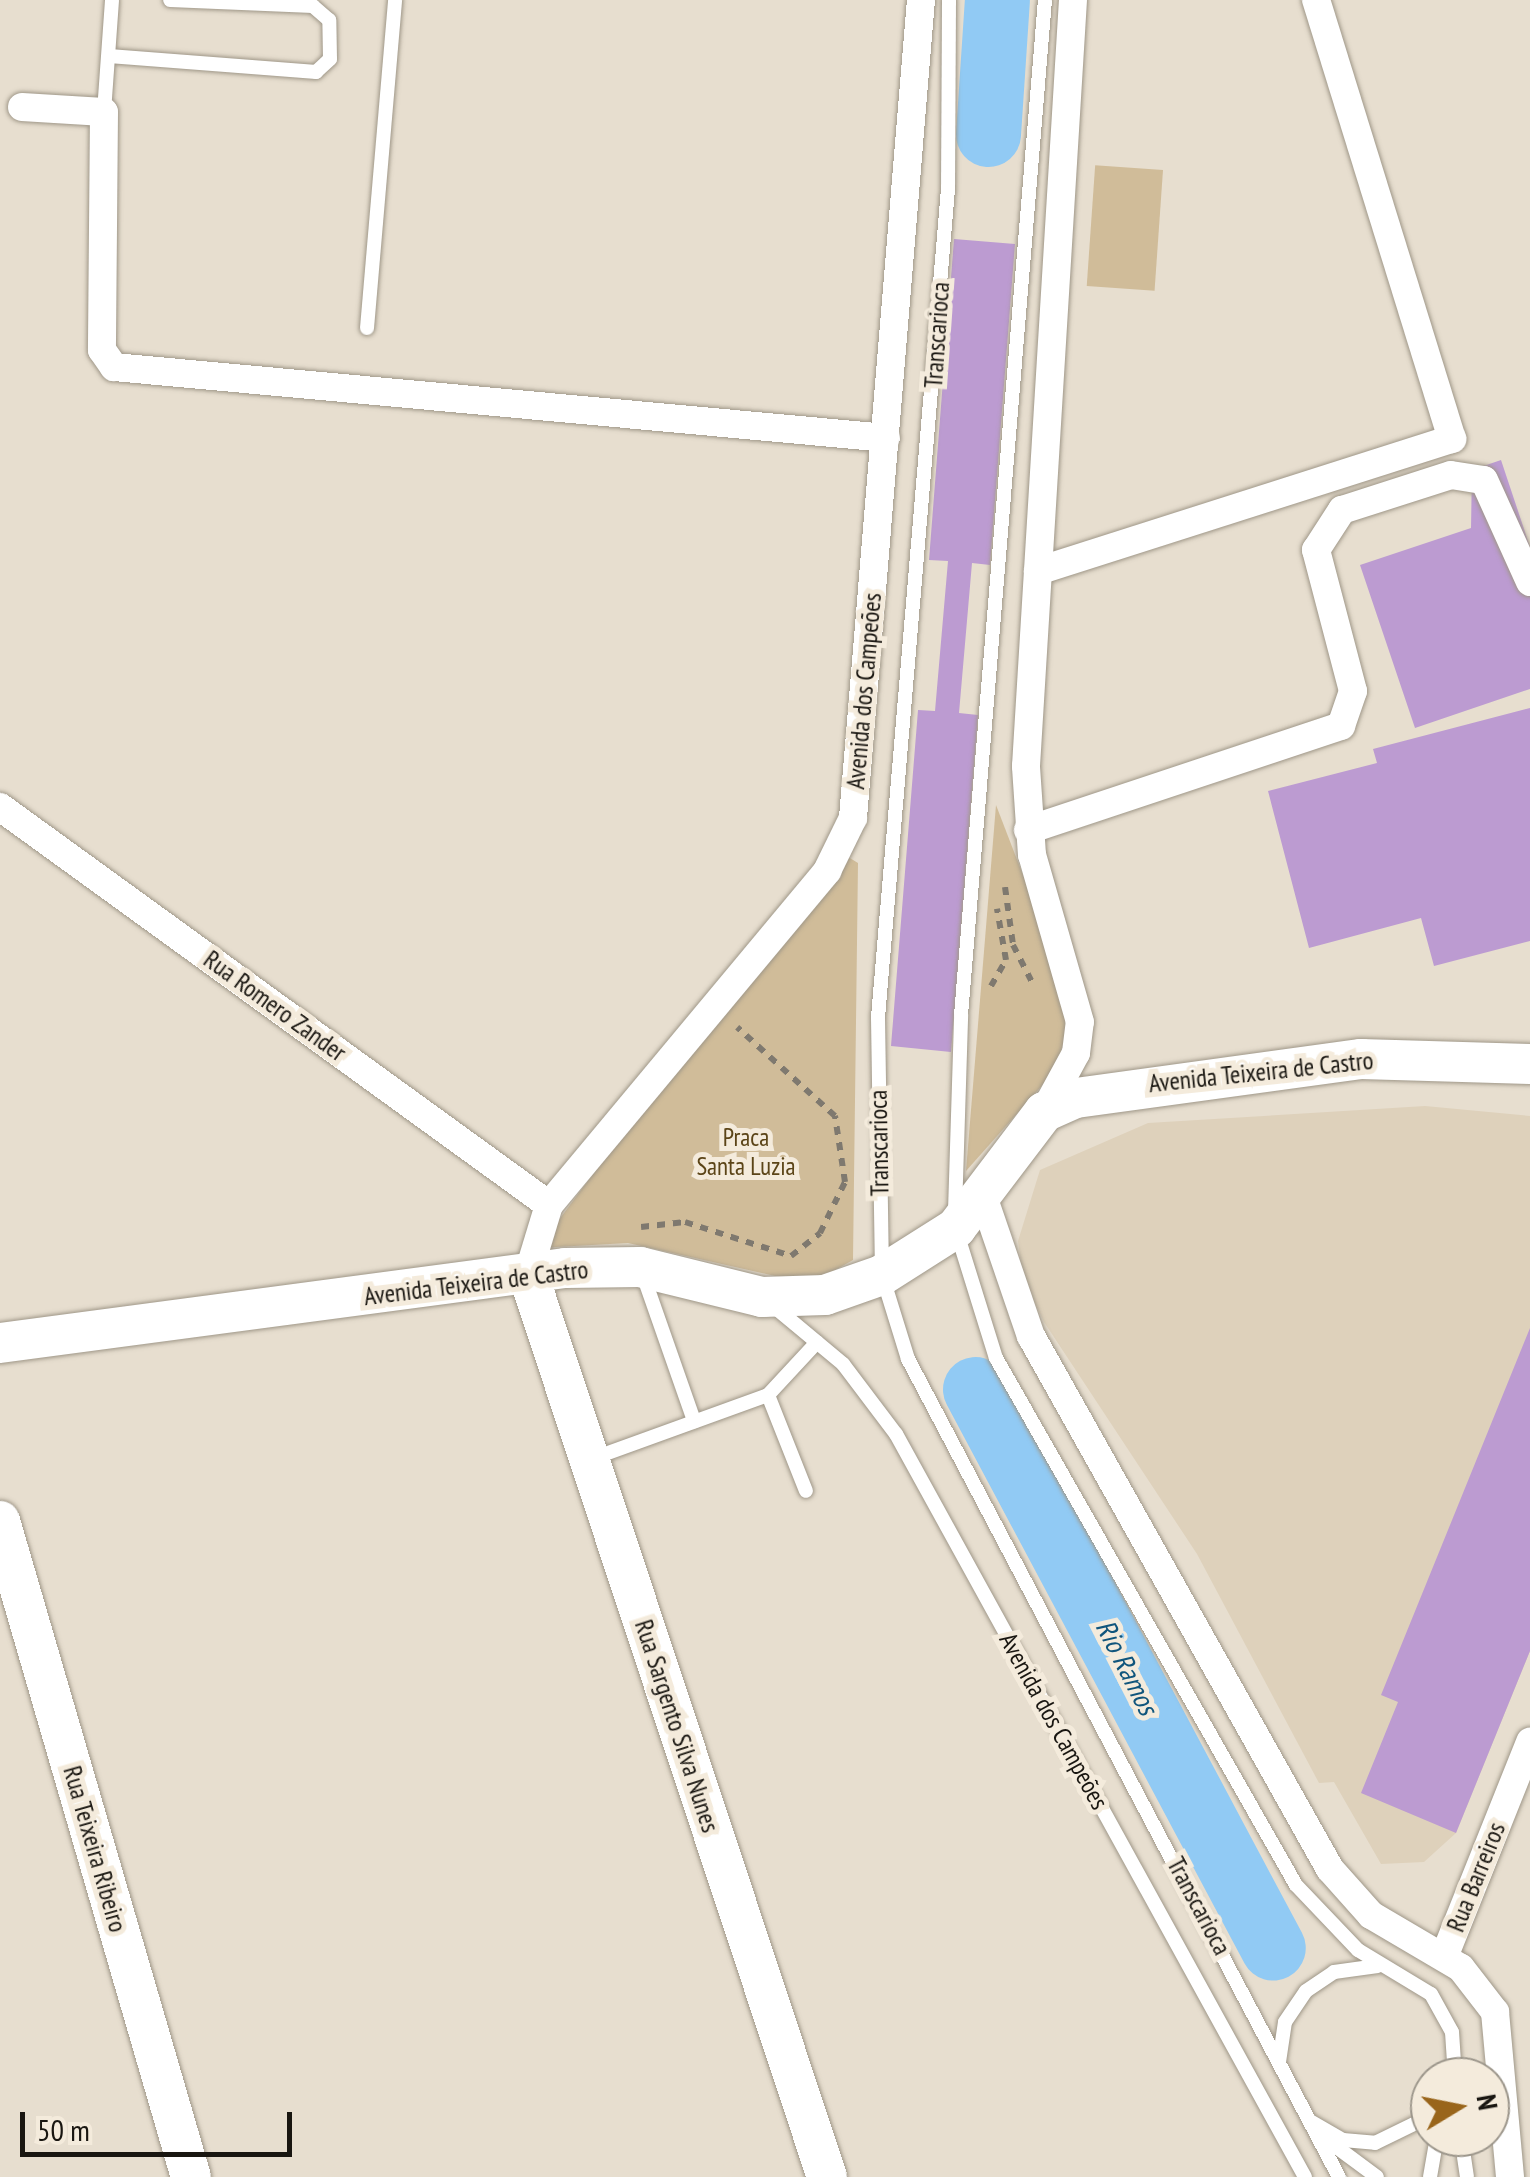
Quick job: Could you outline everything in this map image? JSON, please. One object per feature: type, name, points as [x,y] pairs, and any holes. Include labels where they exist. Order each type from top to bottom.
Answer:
[{"type":"street","name":"Avenida dos Campeões","points":[[528,1274],[549,1205],[718,1009],[828,871],[853,818],[921,0]]},
{"type":"street","points":[[1044,1112],[1076,1054],[1079,1008],[1028,830],[1038,571],[1073,0]]},
{"type":"street","points":[[1038,571],[1452,439],[1316,0]]},
{"type":"street","points":[[22,108],[104,112],[102,350],[114,367],[886,438]]},
{"type":"street","points":[[1028,830],[1341,726],[1353,691],[1316,550],[1342,510],[1451,475],[1484,480],[1530,582]]},
{"type":"street","name":"Rua Romero Zander","points":[[0,808],[549,1205]]},
{"type":"street","name":"Avenida Teixeira de Castro","points":[[0,1343],[528,1274],[636,1247],[762,1296],[825,1294],[882,1275],[956,1228],[984,1198],[1044,1112],[1138,1083],[1361,1058],[1530,1064]]},
{"type":"street","points":[[984,1198],[1031,1336],[1330,1869],[1370,1915],[1444,1957],[1480,1990],[1502,2036],[1510,2177]]},
{"type":"street","name":"Rua Sargento Silva Nunes","points":[[528,1274],[828,2177]]},
{"type":"street","name":"Rua Teixeira Ribeiro","points":[[0,1521],[191,2177]]},
{"type":"street","name":"Rua Barreiros","points":[[1444,1957],[1530,1742]]},
{"type":"lane","points":[[104,112],[112,0]]},
{"type":"lane","points":[[109,56],[316,72],[330,59],[329,20],[313,6],[170,0]]},
{"type":"lane","points":[[366,328],[395,0]]},
{"type":"lane","name":"Transcarioca","points":[[949,0],[948,188],[878,1018],[882,1275],[908,1358],[1282,2080],[1339,2177]]},
{"type":"lane","points":[[1044,0],[962,996],[956,1228],[996,1358],[1267,1834],[1312,1907],[1379,1966],[1431,1994],[1452,2032],[1453,2057]]},
{"type":"lane","points":[[636,1247],[694,1420]]},
{"type":"lane","name":"Avenida dos Campeões","points":[[762,1296],[817,1342],[896,1434],[1305,2177]]},
{"type":"lane","points":[[589,1460],[768,1395],[817,1342]]},
{"type":"lane","points":[[768,1395],[806,1492]]},
{"type":"lane","points":[[1431,1994],[1444,1957]]},
{"type":"lane","points":[[1282,2080],[1280,2039],[1298,1998],[1334,1972],[1379,1966]]},
{"type":"lane","points":[[1299,2110],[1324,2132],[1362,2143],[1397,2138],[1410,2129]]},
{"type":"lane","points":[[1299,2110],[1378,2177]]},
{"type":"path","points":[[1002,866],[1013,945],[1041,1000]]},
{"type":"path","points":[[636,1247],[685,1222],[791,1256],[820,1232],[845,1182],[835,1116],[718,1009]]},
{"type":"shaded area","points":[[1425,1106],[1530,1116],[1530,1651],[1456,1833],[1424,1862],[1381,1864],[1334,1782],[1319,1783],[1197,1554],[1044,1322],[1023,1278],[1018,1241],[1040,1170],[1148,1123]]},
{"type":"green space","points":[[1095,165],[1163,170],[1155,291],[1087,286]]},
{"type":"green space","points":[[996,805],[1063,979],[1069,1023],[1055,1071],[966,1171]]},
{"type":"green space","name":"Praca Santa Luzia","points":[[835,849],[858,863],[853,1260],[821,1278],[793,1280],[628,1243],[538,1248]]},
{"type":"building","points":[[954,239],[1015,244],[990,565],[972,563],[959,713],[978,715],[951,1052],[891,1046],[918,710],[935,711],[948,561],[929,560]]},
{"type":"building","points":[[1501,460],[1530,547],[1530,689],[1415,728],[1360,565],[1471,528],[1472,470]]},
{"type":"building","points":[[1530,708],[1530,941],[1434,966],[1421,918],[1309,948],[1268,791],[1377,763],[1373,749]]},
{"type":"building","points":[[1530,1328],[1530,1651],[1456,1833],[1361,1793],[1398,1702],[1381,1695]]},
{"type":"waterway","name":"Rio Ramos","points":[[988,134],[997,0]]},
{"type":"waterway","name":"Rio Ramos","points":[[975,1389],[1273,1948]]}]
